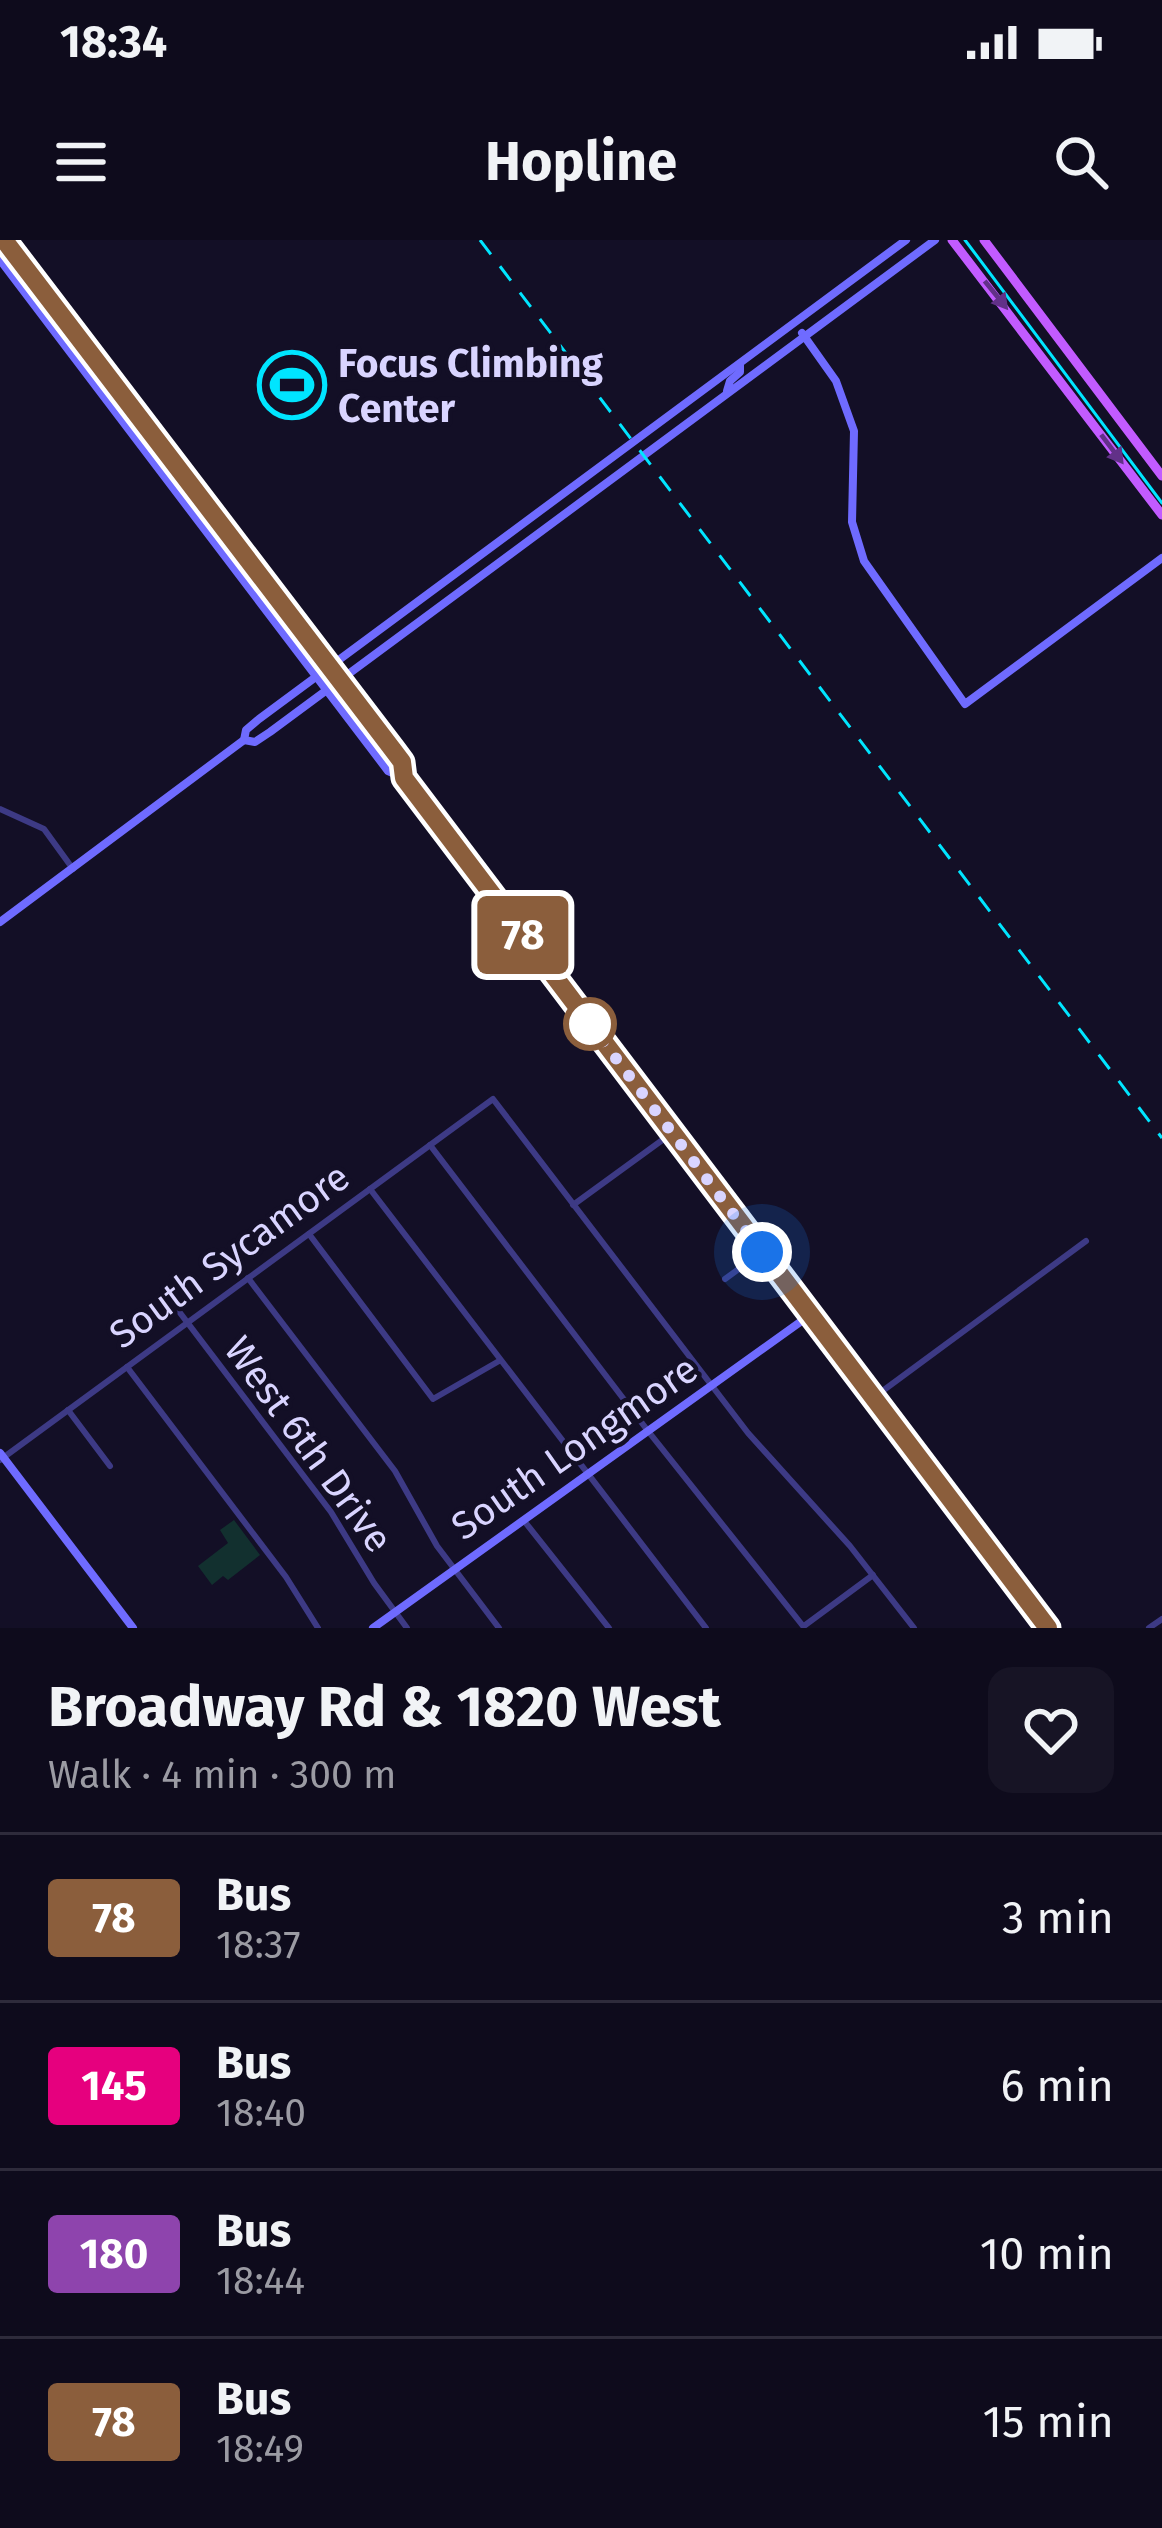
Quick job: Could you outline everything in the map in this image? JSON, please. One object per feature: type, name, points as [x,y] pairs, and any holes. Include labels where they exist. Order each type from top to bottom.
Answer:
[{"type":"main road","points":[[4,240],[402,762],[404,778]]},
{"type":"main road","points":[[0,922],[244,740],[246,730],[316,677],[906,240]]},
{"type":"main road","points":[[244,740],[255,742],[935,240]]},
{"type":"main road","points":[[952,240],[1162,515]]},
{"type":"main road","points":[[984,240],[1162,476]]},
{"type":"main road","points":[[0,260],[388,771],[404,778],[1048,1628]]},
{"type":"main road","points":[[795,324],[836,381],[850,416],[855,436],[852,522],[864,561],[965,704],[1162,558]]},
{"type":"main road","points":[[726,392],[740,364]]},
{"type":"main road","name":"South Longmore","points":[[373,1628],[810,1315]]},
{"type":"main road","points":[[1,1457],[133,1628]]},
{"type":"street","points":[[0,809],[44,830],[73,868]]},
{"type":"street","name":"South Sycamore","points":[[1,1457],[493,1099],[573,1205]]},
{"type":"street","points":[[672,1133],[573,1205],[711,1386],[914,1628]]},
{"type":"street","points":[[430,1144],[802,1627],[873,1575]]},
{"type":"street","points":[[370,1189],[706,1628]]},
{"type":"street","points":[[309,1234],[434,1399],[500,1361]]},
{"type":"street","points":[[873,1398],[1086,1241]]},
{"type":"street","points":[[725,1279],[762,1252]]},
{"type":"street","points":[[248,1278],[395,1471],[454,1569],[499,1628]]},
{"type":"street","name":"West 6th Drive","points":[[165,1293],[331,1512],[407,1628]]},
{"type":"street","points":[[127,1366],[286,1576],[318,1628]]},
{"type":"street","points":[[68,1410],[110,1466]]},
{"type":"street","points":[[525,1522],[609,1628]]},
{"type":"street","points":[[1149,1628],[1162,1619]]},
{"type":"green space","points":[[234,1520],[260,1555],[228,1580],[223,1576],[212,1585],[198,1566],[228,1543],[220,1530]]},
{"type":"tram line","points":[[965,240],[1162,503]]},
{"type":"railway","points":[[480,240],[1162,1138]]},
{"type":"bus line","name":"78","points":[[4,240],[393,750],[402,762],[404,778],[1048,1628]]},
{"type":"place","name":"Focus Climbing Center","points":[[292,385]]},
{"type":"route","points":[[590,1024],[762,1252]]}]
